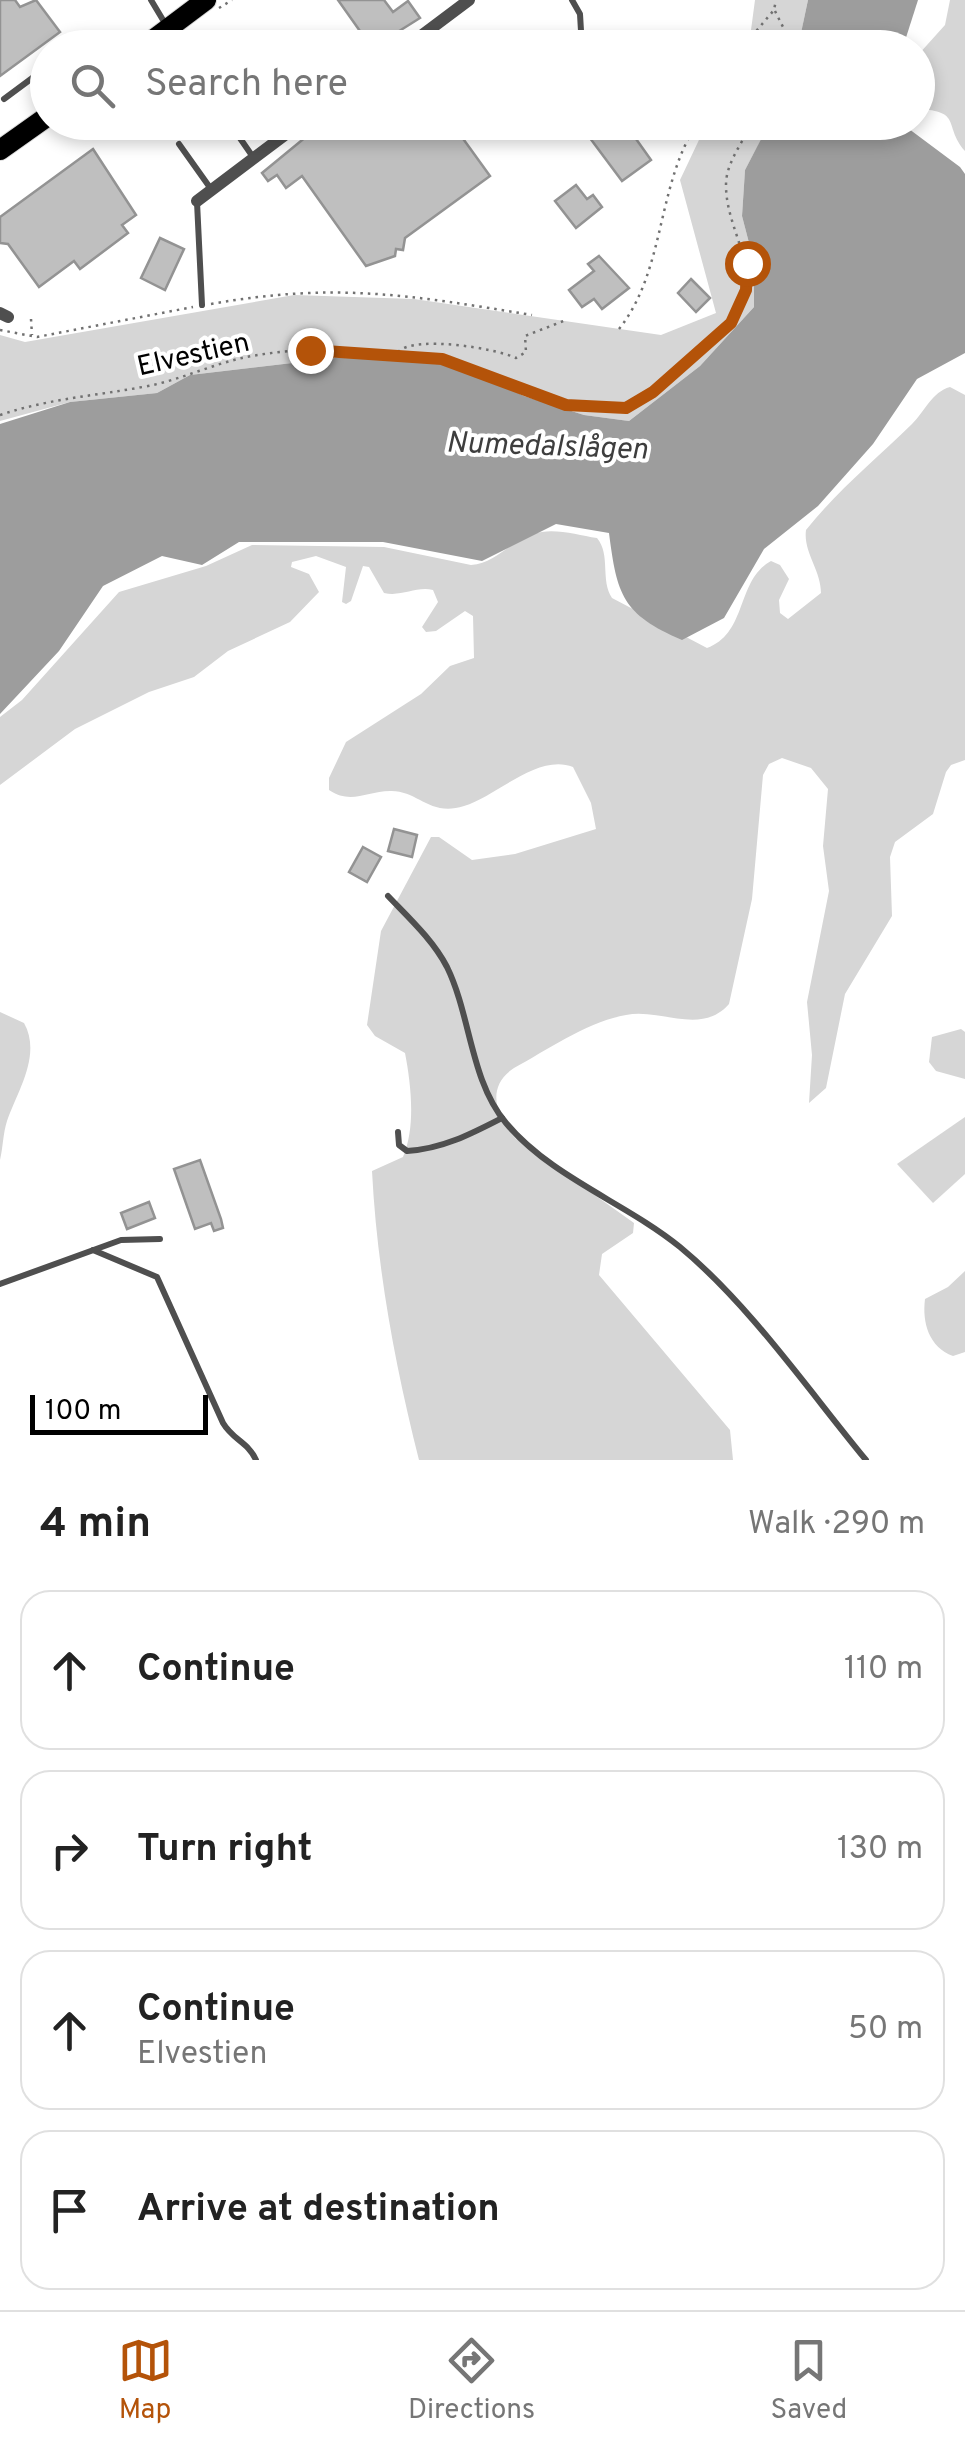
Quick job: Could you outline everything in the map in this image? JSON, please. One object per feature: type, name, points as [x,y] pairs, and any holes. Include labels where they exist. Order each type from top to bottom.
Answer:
[{"type":"highway","points":[[166,30],[208,0]]},
{"type":"highway","points":[[0,150],[30,129]]},
{"type":"street","points":[[429,30],[470,0]]},
{"type":"street","points":[[197,201],[278,140]]},
{"type":"lane","points":[[151,0],[176,23]]},
{"type":"lane","points":[[572,0],[580,14],[581,30]]},
{"type":"lane","points":[[4,100],[30,79]]},
{"type":"lane","points":[[241,140],[254,158]]},
{"type":"lane","points":[[179,144],[211,189]]},
{"type":"lane","points":[[197,201],[202,305]]},
{"type":"lane","points":[[388,896],[447,966],[482,1078],[502,1118],[547,1159],[618,1202],[698,1263],[866,1460]]},
{"type":"lane","points":[[398,1132],[399,1146],[407,1151],[422,1150],[465,1138],[502,1118]]},
{"type":"lane","points":[[0,1284],[121,1240],[160,1239]]},
{"type":"lane","points":[[93,1250],[157,1277],[223,1423],[231,1437],[250,1447],[256,1460]]},
{"type":"path","points":[[757,30],[774,10],[776,0]]},
{"type":"path","points":[[774,10],[782,30]]},
{"type":"path","points":[[619,329],[640,295],[667,189],[690,140]]},
{"type":"path","points":[[398,354],[442,359],[566,405],[616,410],[635,405],[720,336],[739,310],[749,274],[728,208],[726,182],[744,140]]},
{"type":"path","points":[[1,333],[32,337],[292,291],[402,294],[532,315]]},
{"type":"path","points":[[31,319],[32,337]]},
{"type":"path","points":[[398,354],[410,343],[423,343],[498,350],[516,358],[526,352],[525,336],[566,320]]},
{"type":"path","name":"Elvestien","points":[[0,415],[40,400],[150,386],[247,357],[338,350],[398,354]]},
{"type":"shaded area","points":[[755,0],[808,0],[802,30],[751,30]]},
{"type":"shaded area","points":[[950,0],[965,0],[965,151],[947,117],[935,111],[935,36],[945,25]]},
{"type":"shaded area","points":[[699,140],[761,140],[745,170],[742,216],[754,262],[754,307],[700,366],[629,421],[584,415],[524,396],[458,364],[386,352],[190,375],[157,393],[70,402],[0,421],[0,335],[25,342],[294,295],[414,299],[661,335],[716,313],[680,180]]},
{"type":"shaded area","points":[[950,387],[965,395],[965,760],[951,765],[946,772],[933,814],[895,842],[890,857],[892,916],[845,994],[826,1088],[809,1103],[812,1055],[807,1002],[829,891],[823,846],[828,789],[811,768],[782,758],[769,764],[763,775],[752,899],[729,1004],[718,1013],[693,1020],[639,1014],[597,1024],[514,1068],[499,1084],[497,1093],[499,1112],[516,1139],[634,1223],[633,1233],[602,1254],[599,1275],[730,1430],[733,1460],[419,1460],[388,1317],[374,1208],[372,1171],[403,1157],[411,1119],[405,1053],[375,1036],[367,1025],[381,931],[431,837],[439,837],[472,860],[515,854],[596,829],[591,803],[573,767],[546,766],[477,801],[452,808],[433,806],[400,792],[352,797],[329,790],[329,778],[346,742],[421,694],[450,666],[474,658],[473,616],[465,611],[436,631],[426,632],[422,627],[438,602],[433,590],[384,593],[369,567],[363,566],[351,601],[346,604],[342,602],[346,567],[316,556],[292,562],[291,567],[309,574],[319,592],[290,622],[228,651],[194,677],[149,692],[75,729],[0,785],[0,717],[22,700],[119,592],[206,566],[252,545],[384,547],[471,565],[541,532],[597,538],[604,552],[612,598],[707,648],[729,631],[752,580],[771,561],[780,565],[789,579],[779,600],[780,613],[788,619],[821,593],[806,530],[912,424],[933,397]]},
{"type":"shaded area","points":[[0,1012],[24,1023],[30,1048],[26,1073],[6,1126],[0,1160]]},
{"type":"shaded area","points":[[961,1029],[965,1032],[965,1079],[936,1071],[929,1062],[932,1037]]},
{"type":"shaded area","points":[[965,1117],[965,1174],[933,1203],[897,1164]]},
{"type":"shaded area","points":[[965,1271],[965,1352],[953,1356],[938,1347],[929,1333],[925,1299],[948,1287]]},
{"type":"water","points":[[808,0],[918,0],[908,30],[802,30]]},
{"type":"water","name":"Numedalslågen","points":[[761,140],[924,140],[960,167],[965,174],[965,353],[917,379],[873,444],[818,506],[764,549],[724,618],[682,640],[662,630],[646,621],[626,600],[615,572],[609,533],[556,524],[482,561],[383,542],[239,542],[202,565],[162,556],[103,586],[59,651],[0,714],[0,424],[70,402],[157,393],[190,375],[386,352],[458,364],[524,396],[584,415],[629,421],[700,366],[754,307],[754,262],[742,216],[745,170]]},
{"type":"building","points":[[0,0],[15,0],[20,7],[36,0],[58,30],[30,30],[30,54],[0,76]]},
{"type":"building","points":[[338,0],[384,0],[393,12],[408,1],[420,18],[401,30],[359,30]]},
{"type":"building","points":[[302,140],[464,140],[490,176],[405,238],[403,250],[396,249],[395,256],[366,266],[302,176],[286,188],[277,175],[268,181],[262,173]]},
{"type":"building","points":[[591,140],[637,140],[651,160],[622,181]]},
{"type":"building","points":[[93,149],[136,215],[122,225],[128,233],[80,269],[74,261],[39,287],[8,244],[0,243],[0,217]]},
{"type":"building","points":[[576,185],[587,199],[593,195],[602,207],[576,228],[555,201]]},
{"type":"building","points":[[160,238],[184,249],[165,290],[141,278]]},
{"type":"building","points":[[599,256],[629,288],[602,309],[594,299],[582,307],[569,290],[594,271],[588,264]]},
{"type":"building","points":[[691,279],[710,298],[696,312],[678,293]]},
{"type":"building","points":[[394,829],[417,835],[412,857],[388,851]]},
{"type":"building","points":[[363,847],[381,857],[367,882],[349,872]]},
{"type":"building","points":[[200,1160],[223,1228],[214,1231],[211,1223],[195,1229],[174,1169]]},
{"type":"building","points":[[149,1202],[155,1218],[127,1229],[121,1213]]},
{"type":"route","points":[[310,350],[416,354],[442,359],[566,405],[616,410],[635,405],[684,361],[720,336],[739,310],[749,274],[747,263]]}]
